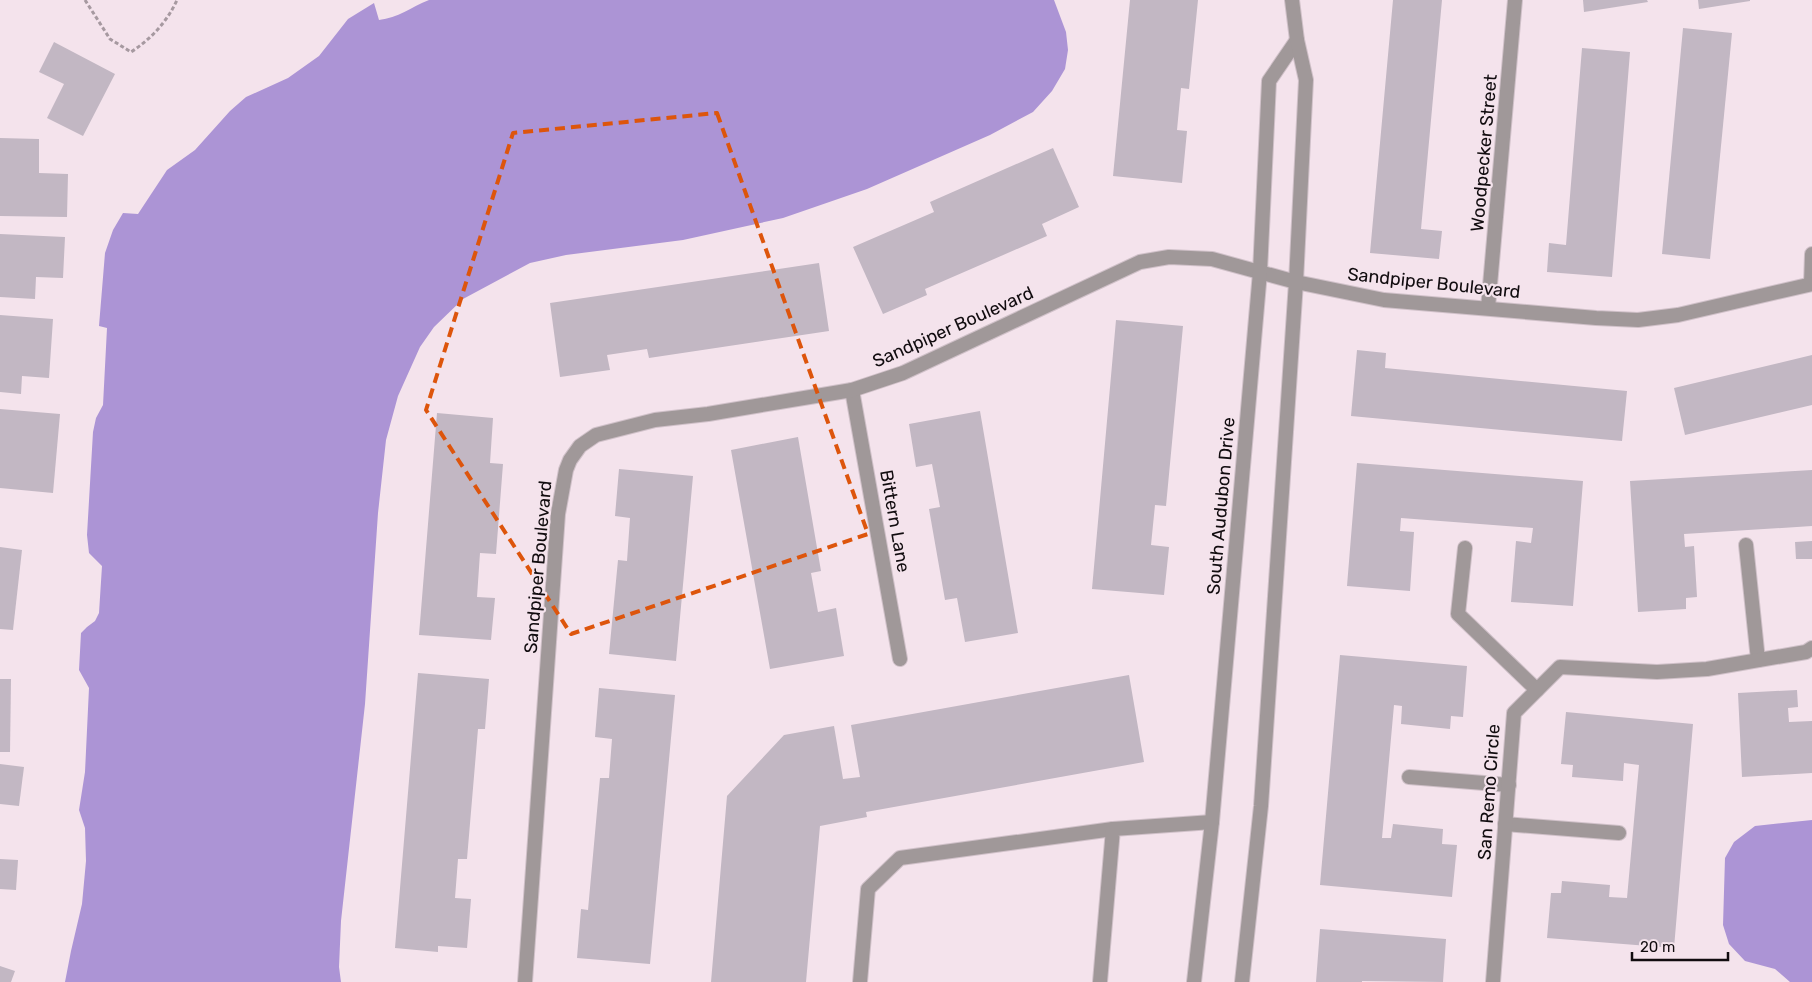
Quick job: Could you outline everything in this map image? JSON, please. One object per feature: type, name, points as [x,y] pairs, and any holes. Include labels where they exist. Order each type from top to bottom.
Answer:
[{"type":"street","points":[[1242,982],[1261,806],[1296,282],[1306,80],[1297,40],[1292,0]]},
{"type":"street","name":"Woodpecker Street","points":[[1488,308],[1515,0]]},
{"type":"street","name":"South Audubon Drive","points":[[1194,982],[1212,822],[1260,272],[1269,81],[1297,40]]},
{"type":"street","points":[[1811,284],[1812,254]]},
{"type":"street","name":"Sandpiper Boulevard","points":[[525,982],[558,514],[566,470],[570,460],[580,446],[596,435],[655,420],[708,414],[852,390],[903,373],[935,359],[1140,262],[1169,257],[1218,260],[1296,282],[1384,300],[1638,320],[1678,315],[1811,284]]},
{"type":"street","name":"Bittern Lane","points":[[852,390],[900,658]]},
{"type":"street","points":[[1746,545],[1758,660]]},
{"type":"street","points":[[1465,548],[1458,614],[1537,690]]},
{"type":"street","name":"San Remo Circle","points":[[1493,982],[1514,713],[1560,668],[1657,672],[1707,669],[1806,652],[1812,648]]},
{"type":"street","points":[[1409,777],[1509,785]]},
{"type":"street","points":[[860,982],[868,889],[900,858],[1113,829],[1212,822]]},
{"type":"street","points":[[1505,824],[1619,833]]},
{"type":"street","points":[[1100,982],[1113,829]]},
{"type":"path","points":[[85,0],[110,39],[130,52],[150,38],[169,17],[177,0]]},
{"type":"highlighted area","points":[[717,113],[868,534],[571,634],[426,410],[513,133]]},
{"type":"shaded area","points":[[429,0],[1054,0],[1066,32],[1068,50],[1065,69],[1052,91],[1033,112],[990,135],[867,189],[783,218],[683,240],[566,255],[530,263],[463,299],[434,327],[420,347],[398,396],[386,440],[378,513],[365,704],[341,921],[339,967],[341,982],[65,982],[82,904],[86,861],[85,828],[79,810],[85,772],[89,688],[79,670],[81,633],[95,621],[99,613],[102,566],[89,553],[87,535],[93,432],[96,418],[103,405],[107,328],[99,326],[105,253],[113,230],[123,213],[138,214],[167,170],[195,150],[230,111],[246,97],[288,78],[319,56],[348,19],[374,3],[379,20],[398,15]]},
{"type":"shaded area","points":[[1812,820],[1812,982],[1790,982],[1775,969],[1745,961],[1729,944],[1723,925],[1725,858],[1734,842],[1755,826]]},
{"type":"building","points":[[1130,0],[1198,0],[1189,89],[1181,88],[1177,130],[1187,131],[1182,183],[1113,176]]},
{"type":"building","points":[[1393,0],[1442,0],[1421,229],[1442,231],[1439,259],[1370,253]]},
{"type":"building","points":[[1583,0],[1647,0],[1648,2],[1584,12]]},
{"type":"building","points":[[1698,0],[1750,0],[1750,1],[1699,9]]},
{"type":"building","points":[[1683,28],[1732,33],[1710,259],[1662,254]]},
{"type":"building","points":[[54,42],[115,74],[83,136],[47,118],[64,84],[39,72]]},
{"type":"building","points":[[1582,48],[1630,52],[1612,277],[1547,272],[1549,243],[1566,245]]},
{"type":"building","points":[[0,138],[39,139],[39,173],[68,174],[67,217],[0,216]]},
{"type":"building","points":[[1053,148],[1079,207],[1042,224],[1047,236],[925,289],[927,295],[883,314],[853,247],[934,212],[930,202]]},
{"type":"building","points":[[0,234],[65,237],[63,278],[36,277],[35,299],[0,297]]},
{"type":"building","points":[[819,263],[829,331],[649,358],[647,349],[607,355],[610,370],[560,377],[550,303]]},
{"type":"building","points":[[0,315],[53,319],[49,378],[22,376],[21,394],[0,392]]},
{"type":"building","points":[[1116,320],[1183,326],[1166,506],[1155,505],[1151,545],[1169,547],[1164,595],[1092,589]]},
{"type":"building","points":[[1357,350],[1386,353],[1385,368],[1627,391],[1622,441],[1351,416]]},
{"type":"building","points":[[1812,355],[1812,405],[1685,435],[1674,388]]},
{"type":"building","points":[[0,409],[60,414],[53,493],[0,488]]},
{"type":"building","points":[[980,411],[1018,633],[965,642],[957,598],[945,600],[929,509],[940,507],[932,464],[916,467],[909,424]]},
{"type":"building","points":[[437,413],[493,418],[490,463],[503,464],[496,554],[480,553],[477,597],[495,598],[491,640],[419,635]]},
{"type":"building","points":[[798,437],[821,571],[811,573],[818,612],[836,608],[844,656],[770,669],[731,450]]},
{"type":"building","points":[[1357,463],[1583,481],[1573,606],[1511,602],[1516,541],[1531,543],[1533,528],[1401,518],[1400,531],[1414,532],[1410,591],[1347,586]]},
{"type":"building","points":[[619,469],[693,476],[676,661],[609,654],[618,560],[627,561],[630,518],[615,516]]},
{"type":"building","points":[[1812,470],[1812,526],[1684,534],[1685,547],[1694,546],[1697,597],[1686,598],[1686,609],[1638,612],[1630,481]]},
{"type":"building","points":[[1812,541],[1812,559],[1796,559],[1795,542]]},
{"type":"building","points":[[0,547],[22,550],[13,630],[0,629]]},
{"type":"building","points":[[1340,655],[1467,666],[1463,717],[1451,716],[1450,729],[1401,724],[1402,706],[1394,705],[1382,838],[1391,838],[1393,824],[1443,829],[1442,844],[1457,845],[1452,897],[1320,885]]},
{"type":"building","points":[[418,673],[489,679],[485,729],[478,729],[467,859],[458,859],[455,898],[471,899],[467,948],[438,946],[438,952],[395,948]]},
{"type":"building","points":[[1129,675],[1144,762],[866,812],[867,817],[820,826],[806,982],[711,982],[727,796],[784,735],[834,726],[843,779],[860,777],[851,725]]},
{"type":"building","points":[[0,679],[11,679],[10,752],[0,752]]},
{"type":"building","points":[[599,688],[675,695],[650,964],[577,958],[581,909],[588,910],[600,778],[609,778],[612,739],[595,737]]},
{"type":"building","points":[[1797,690],[1798,707],[1788,708],[1789,722],[1812,721],[1812,773],[1742,777],[1738,693]]},
{"type":"building","points":[[1566,712],[1693,724],[1674,948],[1547,938],[1551,893],[1561,893],[1562,881],[1610,885],[1609,897],[1627,898],[1639,765],[1624,763],[1623,781],[1572,777],[1573,765],[1561,764]]},
{"type":"building","points":[[0,764],[24,767],[19,806],[0,804]]},
{"type":"building","points":[[0,859],[18,860],[16,890],[0,889]]},
{"type":"building","points":[[1320,929],[1446,939],[1443,982],[1316,982]]},
{"type":"building","points":[[0,966],[15,971],[11,982],[0,982]]}]
